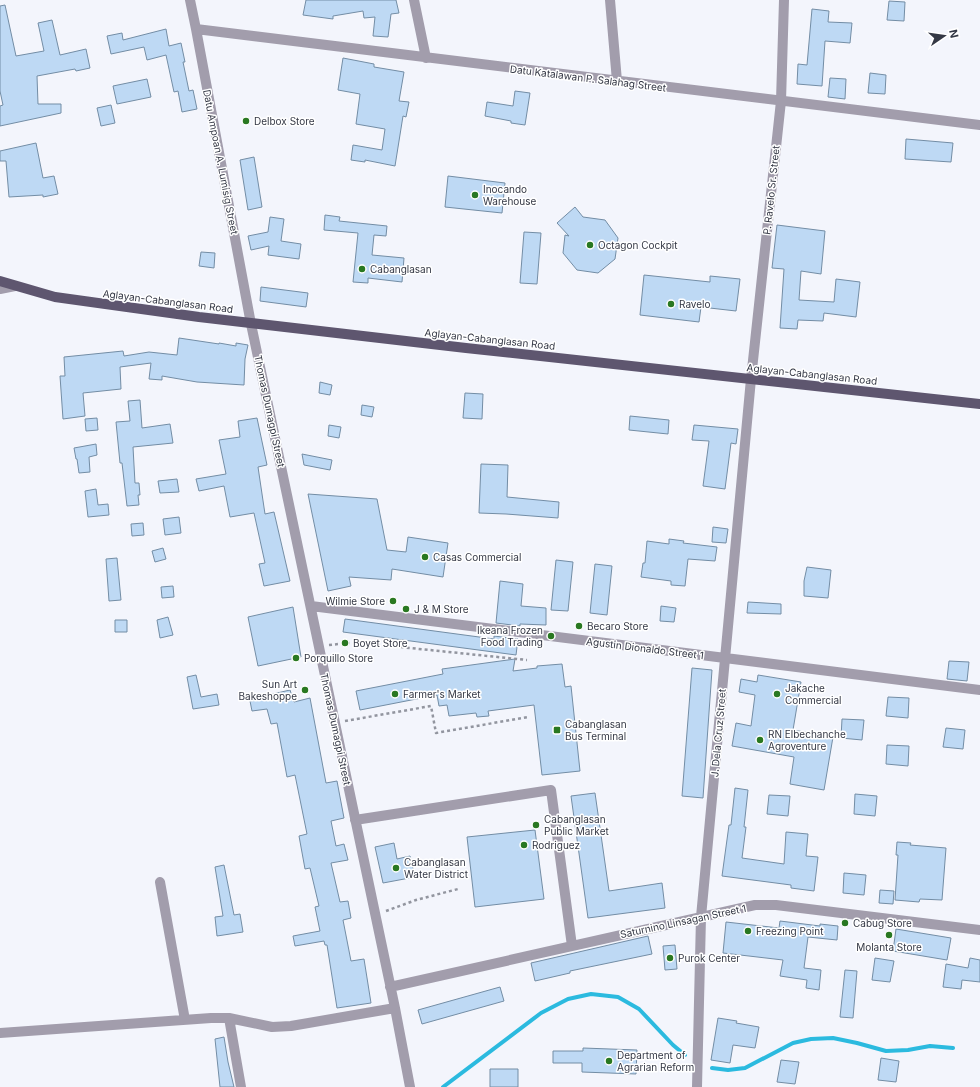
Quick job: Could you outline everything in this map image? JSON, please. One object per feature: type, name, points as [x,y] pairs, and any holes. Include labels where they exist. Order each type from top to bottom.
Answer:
[{"type":"main road","name":"Aglayan-Cabanglasan Road","points":[[0,281],[55,297],[251,324],[980,404]]},
{"type":"street","name":"Datu Ampoan A. Lumisig Street","points":[[190,0],[251,324]]},
{"type":"street","points":[[414,0],[426,58]]},
{"type":"street","points":[[610,0],[617,81]]},
{"type":"street","name":"P. Ravelo Sr. Street","points":[[750,379],[781,101],[784,0]]},
{"type":"street","name":"Datu Katalawan P. Salahag Street","points":[[196,29],[980,125]]},
{"type":"street","points":[[0,288],[15,286]]},
{"type":"street","name":"Thomas Dumagpi Street","points":[[251,324],[356,820],[410,1087]]},
{"type":"street","name":"J. Dela Cruz Street","points":[[697,1087],[701,917],[750,379]]},
{"type":"street","name":"Agustin Dionaldo Street 1","points":[[311,606],[980,690]]},
{"type":"street","points":[[356,820],[551,790],[572,946]]},
{"type":"street","points":[[160,882],[185,1020]]},
{"type":"street","name":"Saturnino Linsagan Street 1","points":[[390,987],[755,905],[776,905],[980,930]]},
{"type":"street","points":[[0,1033],[229,1018],[259,1025],[290,1026],[395,1008]]},
{"type":"street","points":[[229,1018],[241,1087]]},
{"type":"path","points":[[319,646],[365,643],[527,660]]},
{"type":"path","points":[[335,723],[431,706],[436,733],[528,717]]},
{"type":"path","points":[[375,916],[416,900],[458,889]]},
{"type":"building","points":[[306,0],[396,0],[399,13],[391,14],[388,37],[373,36],[375,17],[364,18],[363,11],[333,16],[333,19],[303,15]]},
{"type":"building","points":[[889,1],[905,2],[904,21],[887,20]]},
{"type":"building","points":[[5,5],[16,56],[44,51],[38,23],[52,20],[60,55],[86,49],[90,68],[76,71],[75,69],[37,76],[38,104],[61,104],[61,113],[0,126],[0,106],[3,105],[0,91],[0,6]]},
{"type":"building","points":[[812,9],[829,11],[828,22],[852,23],[850,43],[825,41],[822,86],[797,84],[798,64],[807,65]]},
{"type":"building","points":[[166,29],[169,46],[181,43],[189,91],[193,90],[197,109],[182,112],[178,91],[174,92],[166,55],[147,60],[144,47],[111,54],[107,36],[122,33],[123,40]]},
{"type":"building","points":[[343,58],[374,64],[374,67],[404,72],[399,101],[409,102],[406,117],[403,116],[395,166],[365,160],[365,162],[351,160],[353,145],[382,150],[385,129],[356,124],[360,94],[338,90]]},
{"type":"building","points":[[870,73],[886,75],[885,94],[868,93]]},
{"type":"building","points":[[830,78],[846,79],[845,99],[828,97]]},
{"type":"building","points":[[147,79],[151,97],[117,104],[113,86]]},
{"type":"building","points":[[515,91],[530,93],[525,125],[485,116],[487,102],[513,106]]},
{"type":"building","points":[[111,105],[115,123],[101,126],[97,108]]},
{"type":"building","points":[[906,139],[953,143],[951,162],[905,159]]},
{"type":"building","points":[[36,143],[43,178],[54,176],[58,194],[43,197],[43,195],[9,197],[6,161],[0,161],[0,151]]},
{"type":"building","points":[[254,157],[262,207],[248,210],[240,160]]},
{"type":"building","name":"Inocando Warehouse","points":[[448,176],[505,183],[502,213],[445,207]]},
{"type":"building","name":"Octagon Cockpit","points":[[575,207],[583,217],[605,220],[618,238],[615,259],[598,273],[577,270],[563,253],[565,235],[569,236],[557,223]]},
{"type":"building","points":[[325,215],[340,217],[339,221],[387,226],[386,236],[374,235],[372,255],[404,258],[402,282],[368,278],[368,283],[353,282],[358,233],[324,230]]},
{"type":"building","points":[[270,217],[284,219],[281,241],[301,244],[299,259],[268,255],[269,246],[251,250],[248,236],[268,232]]},
{"type":"building","points":[[777,225],[825,231],[821,274],[801,271],[799,300],[834,302],[836,279],[860,282],[856,317],[824,313],[823,321],[798,320],[797,329],[780,328],[784,269],[772,268]]},
{"type":"building","points":[[524,232],[541,233],[537,284],[520,283]]},
{"type":"building","points":[[201,252],[215,253],[214,268],[199,266]]},
{"type":"building","points":[[644,275],[710,282],[710,276],[740,279],[736,311],[701,307],[699,322],[640,315]]},
{"type":"building","points":[[261,287],[308,293],[306,307],[260,301]]},
{"type":"building","points":[[179,338],[236,346],[236,343],[248,345],[245,359],[244,385],[197,382],[162,376],[162,380],[149,379],[151,363],[120,367],[121,389],[83,393],[85,416],[63,419],[60,376],[65,376],[64,357],[123,351],[124,356],[149,352],[177,355]]},
{"type":"building","points":[[320,382],[332,385],[330,395],[319,393]]},
{"type":"building","points":[[465,393],[483,394],[482,419],[463,418]]},
{"type":"building","points":[[140,400],[142,428],[170,424],[173,443],[133,447],[135,483],[139,483],[139,505],[127,506],[122,463],[120,463],[116,422],[130,421],[128,401]]},
{"type":"building","points":[[362,405],[374,407],[372,417],[361,415]]},
{"type":"building","points":[[630,416],[669,420],[668,434],[629,430]]},
{"type":"building","points":[[97,418],[98,430],[86,431],[85,419]]},
{"type":"building","points":[[257,418],[267,465],[258,467],[265,514],[274,512],[290,581],[264,586],[259,564],[265,563],[254,513],[230,517],[224,486],[199,491],[196,479],[226,474],[219,440],[240,437],[238,421]]},
{"type":"building","points":[[329,425],[341,427],[339,438],[328,436]]},
{"type":"building","points":[[694,425],[738,429],[736,444],[731,443],[725,489],[703,486],[709,441],[692,440]]},
{"type":"building","points":[[96,444],[97,455],[89,457],[90,472],[79,473],[74,448]]},
{"type":"building","points":[[302,454],[332,460],[330,470],[304,465]]},
{"type":"building","points":[[481,464],[508,465],[507,497],[559,502],[558,518],[479,513]]},
{"type":"building","points":[[177,479],[179,492],[160,493],[158,481]]},
{"type":"building","points":[[96,489],[98,505],[108,504],[109,515],[88,517],[85,491]]},
{"type":"building","points":[[308,494],[377,499],[387,550],[406,552],[408,537],[448,543],[443,577],[392,569],[391,580],[349,577],[351,586],[328,591]]},
{"type":"building","points":[[179,517],[181,533],[165,535],[163,519]]},
{"type":"building","points":[[143,523],[144,535],[132,536],[131,524]]},
{"type":"building","points":[[713,527],[728,529],[726,543],[712,542]]},
{"type":"building","points":[[669,539],[684,541],[683,543],[717,547],[715,561],[688,559],[685,586],[671,585],[671,581],[641,577],[643,563],[645,563],[647,541],[669,544]]},
{"type":"building","points":[[163,548],[166,559],[155,562],[152,551]]},
{"type":"building","points":[[117,558],[121,600],[109,601],[106,559]]},
{"type":"building","points":[[556,560],[573,562],[568,611],[551,610]]},
{"type":"building","points":[[595,564],[612,566],[607,615],[590,613]]},
{"type":"building","points":[[807,567],[831,570],[828,598],[804,596],[804,581]]},
{"type":"building","points":[[500,581],[523,584],[521,606],[546,608],[546,625],[520,624],[520,626],[496,623]]},
{"type":"building","points":[[173,586],[174,597],[162,598],[161,587]]},
{"type":"building","points":[[748,602],[781,604],[781,614],[747,613]]},
{"type":"building","points":[[661,606],[676,608],[674,622],[660,621]]},
{"type":"building","points":[[293,607],[301,657],[258,666],[248,617]]},
{"type":"building","points":[[168,617],[173,635],[160,638],[157,620]]},
{"type":"building","points":[[345,619],[494,639],[494,636],[518,639],[516,655],[343,632]]},
{"type":"building","points":[[115,620],[127,620],[127,632],[115,632]]},
{"type":"building","points":[[515,659],[513,671],[537,668],[537,666],[562,664],[565,687],[571,686],[580,771],[542,775],[534,705],[488,711],[489,716],[477,717],[476,713],[449,716],[447,705],[439,706],[437,695],[360,710],[356,691],[443,674],[442,669]]},
{"type":"building","points":[[949,661],[969,662],[967,681],[947,679]]},
{"type":"building","points":[[692,668],[712,670],[703,798],[682,796]]},
{"type":"building","points":[[196,675],[201,697],[217,694],[219,705],[193,709],[187,677]]},
{"type":"building","points":[[758,675],[801,682],[793,730],[833,737],[824,790],[790,784],[794,757],[732,746],[736,723],[751,726],[755,695],[739,692],[741,679],[757,682]]},
{"type":"building","points":[[290,690],[294,702],[310,698],[326,783],[337,781],[344,818],[331,821],[336,846],[344,844],[348,860],[331,863],[340,902],[348,901],[351,918],[343,920],[351,961],[364,959],[371,1003],[337,1008],[327,945],[325,945],[324,941],[295,946],[293,936],[320,931],[315,907],[319,906],[310,868],[305,869],[299,836],[307,834],[295,775],[287,777],[277,723],[271,724],[267,709],[252,711],[250,701],[265,699],[264,696]]},
{"type":"building","points":[[888,697],[909,698],[908,718],[886,716]]},
{"type":"building","points":[[842,719],[864,720],[862,740],[841,738]]},
{"type":"building","points":[[946,728],[965,730],[963,749],[943,747]]},
{"type":"building","points":[[887,745],[909,746],[908,766],[886,764]]},
{"type":"building","points":[[735,788],[748,790],[744,827],[746,827],[742,858],[784,864],[786,832],[808,834],[806,856],[818,857],[814,891],[791,888],[791,885],[722,876],[729,825],[731,825]]},
{"type":"building","points":[[595,793],[609,891],[662,883],[665,908],[588,918],[571,796]]},
{"type":"building","points":[[855,794],[877,796],[875,816],[854,814]]},
{"type":"building","points":[[769,795],[790,796],[788,816],[767,814]]},
{"type":"building","points":[[535,830],[544,899],[475,907],[467,837]]},
{"type":"building","points":[[897,842],[911,843],[910,845],[946,848],[942,900],[920,899],[919,902],[895,900],[898,855],[896,855]]},
{"type":"building","name":"Cabanglasan Water District","points":[[394,843],[397,859],[410,856],[415,877],[383,883],[375,847]]},
{"type":"building","points":[[224,865],[234,915],[240,914],[243,932],[217,936],[215,917],[223,916],[215,867]]},
{"type":"building","points":[[844,873],[866,875],[864,895],[843,893]]},
{"type":"building","points":[[880,890],[894,891],[893,904],[879,903]]},
{"type":"building","points":[[780,921],[820,926],[820,924],[838,926],[837,940],[808,937],[804,968],[821,970],[819,990],[806,988],[807,980],[780,976],[783,960],[723,953],[726,922],[779,928]]},
{"type":"building","points":[[896,929],[951,938],[947,960],[893,951]]},
{"type":"building","points":[[648,936],[652,954],[570,971],[570,973],[535,981],[531,963]]},
{"type":"building","name":"Purok Center","points":[[675,945],[677,969],[665,970],[663,946]]},
{"type":"building","points":[[875,958],[894,961],[890,982],[872,980]]},
{"type":"building","points":[[970,958],[980,960],[980,982],[962,980],[961,989],[943,987],[946,964],[968,968]]},
{"type":"building","points":[[845,970],[857,971],[853,1018],[840,1017]]},
{"type":"building","points":[[500,987],[504,1001],[422,1024],[418,1010]]},
{"type":"building","points":[[718,1018],[759,1027],[755,1048],[733,1045],[730,1063],[711,1060]]},
{"type":"building","points":[[224,1037],[234,1087],[220,1087],[215,1039]]},
{"type":"building","name":"Department of Agrarian Reform","points":[[583,1048],[637,1050],[636,1074],[582,1072],[582,1063],[553,1063],[553,1051],[583,1051]]},
{"type":"building","points":[[881,1058],[899,1061],[896,1082],[878,1080]]},
{"type":"building","points":[[781,1060],[799,1062],[795,1084],[777,1082]]},
{"type":"building","points":[[490,1069],[518,1069],[518,1087],[490,1087]]},
{"type":"waterway","points":[[443,1087],[541,1013],[568,999],[591,994],[618,997],[639,1009],[673,1045],[685,1055]]},
{"type":"waterway","points":[[712,1068],[728,1070],[745,1068],[793,1043],[811,1039],[833,1038],[886,1051],[908,1050],[930,1046],[953,1048]]},
{"type":"place","name":"Delbox Store","points":[[246,121]]},
{"type":"place","name":"Inocando Warehouse","points":[[475,195]]},
{"type":"place","name":"Octagon Cockpit","points":[[590,245]]},
{"type":"place","name":"Cabanglasan","points":[[362,269]]},
{"type":"place","name":"Ravelo","points":[[671,304]]},
{"type":"place","name":"Casas Commercial","points":[[425,557]]},
{"type":"place","name":"Wilmie Store","points":[[393,601]]},
{"type":"place","name":"J & M Store","points":[[406,609]]},
{"type":"place","name":"Becaro Store","points":[[579,626]]},
{"type":"place","name":"Ikeana Frozen Food Trading","points":[[551,636]]},
{"type":"place","name":"Boyet Store","points":[[345,643]]},
{"type":"place","name":"Porquillo Store","points":[[296,658]]},
{"type":"place","name":"Sun Art Bakeshoppe","points":[[305,690]]},
{"type":"place","name":"Farmer's Market","points":[[395,694]]},
{"type":"place","name":"Jakache Commercial","points":[[777,694]]},
{"type":"place","name":"Cabanglasan Bus Terminal","points":[[557,730]]},
{"type":"place","name":"RN Elbechanche Agroventure","points":[[760,740]]},
{"type":"place","name":"Cabanglasan Public Market","points":[[536,825]]},
{"type":"place","name":"Rodriguez","points":[[524,845]]},
{"type":"place","name":"Cabanglasan Water District","points":[[396,868]]},
{"type":"place","name":"Cabug Store","points":[[845,923]]},
{"type":"place","name":"Freezing Point","points":[[748,931]]},
{"type":"place","name":"Molanta Store","points":[[889,935]]},
{"type":"place","name":"Purok Center","points":[[670,958]]},
{"type":"place","name":"Department of Agrarian Reform","points":[[609,1061]]}]
